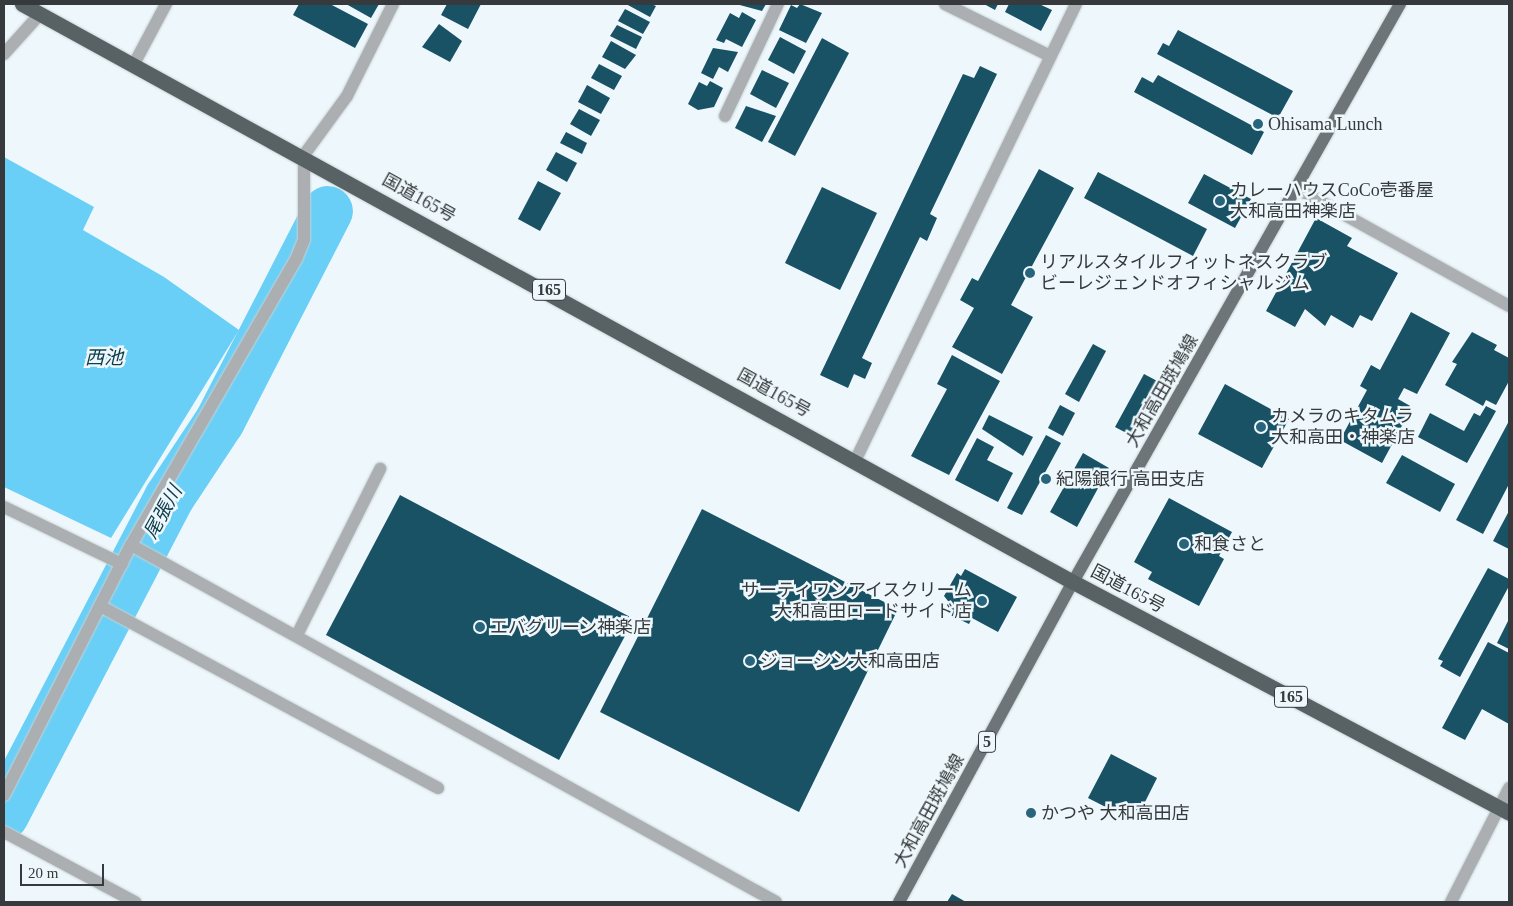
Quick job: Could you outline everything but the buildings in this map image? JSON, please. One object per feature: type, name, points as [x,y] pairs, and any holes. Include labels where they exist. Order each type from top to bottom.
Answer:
[{"type":"highway","name":"国道165号","points":[[22,4],[304,155],[1073,582],[1504,810]]},
{"type":"main road","name":"大和高田斑鳩線","points":[[899,902],[1073,582],[1298,189],[1400,4]]},
{"type":"street","points":[[134,64],[166,4]]},
{"type":"street","points":[[4,794],[109,611],[122,564],[139,550],[298,257],[304,240],[304,155],[346,96],[393,4]]},
{"type":"street","points":[[725,116],[778,4]]},
{"type":"street","points":[[945,4],[1050,56]]},
{"type":"street","points":[[856,460],[1076,4]]},
{"type":"street","points":[[4,54],[40,14]]},
{"type":"street","points":[[1298,189],[1509,306]]},
{"type":"street","points":[[297,635],[380,469]]},
{"type":"street","points":[[4,507],[122,564]]},
{"type":"street","points":[[139,550],[297,635],[776,902]]},
{"type":"street","points":[[109,611],[438,788]]},
{"type":"street","points":[[1451,902],[1504,810],[1509,788]]},
{"type":"street","points":[[4,832],[135,902]]},
{"type":"water","name":"西池","points":[[4,157],[94,207],[83,230],[164,277],[239,330],[111,538],[4,487]]},
{"type":"waterway","name":"尾張川","points":[[4,815],[169,498],[220,421],[328,211]]},
{"type":"place","name":"Ohisama Lunch","points":[[1258,124]]},
{"type":"place","name":"カレーハウスCoCo壱番屋 大和高田神楽店","points":[[1220,201]]},
{"type":"place","name":"リアルスタイルフィットネスクラブ ビーレジェンドオフィシャルジム","points":[[1030,273]]},
{"type":"place","name":"カメラのキタムラ 大和高田・神楽店","points":[[1261,427]]},
{"type":"place","name":"紀陽銀行 高田支店","points":[[1046,479]]},
{"type":"place","name":"和食さと","points":[[1184,544]]},
{"type":"place","name":"サーティワンアイスクリーム 大和高田ロードサイド店","points":[[982,601]]},
{"type":"place","name":"エバグリーン神楽店","points":[[480,627]]},
{"type":"place","name":"ジョーシン大和高田店","points":[[750,661]]},
{"type":"place","name":"かつや 大和高田店","points":[[1031,813]]}]
